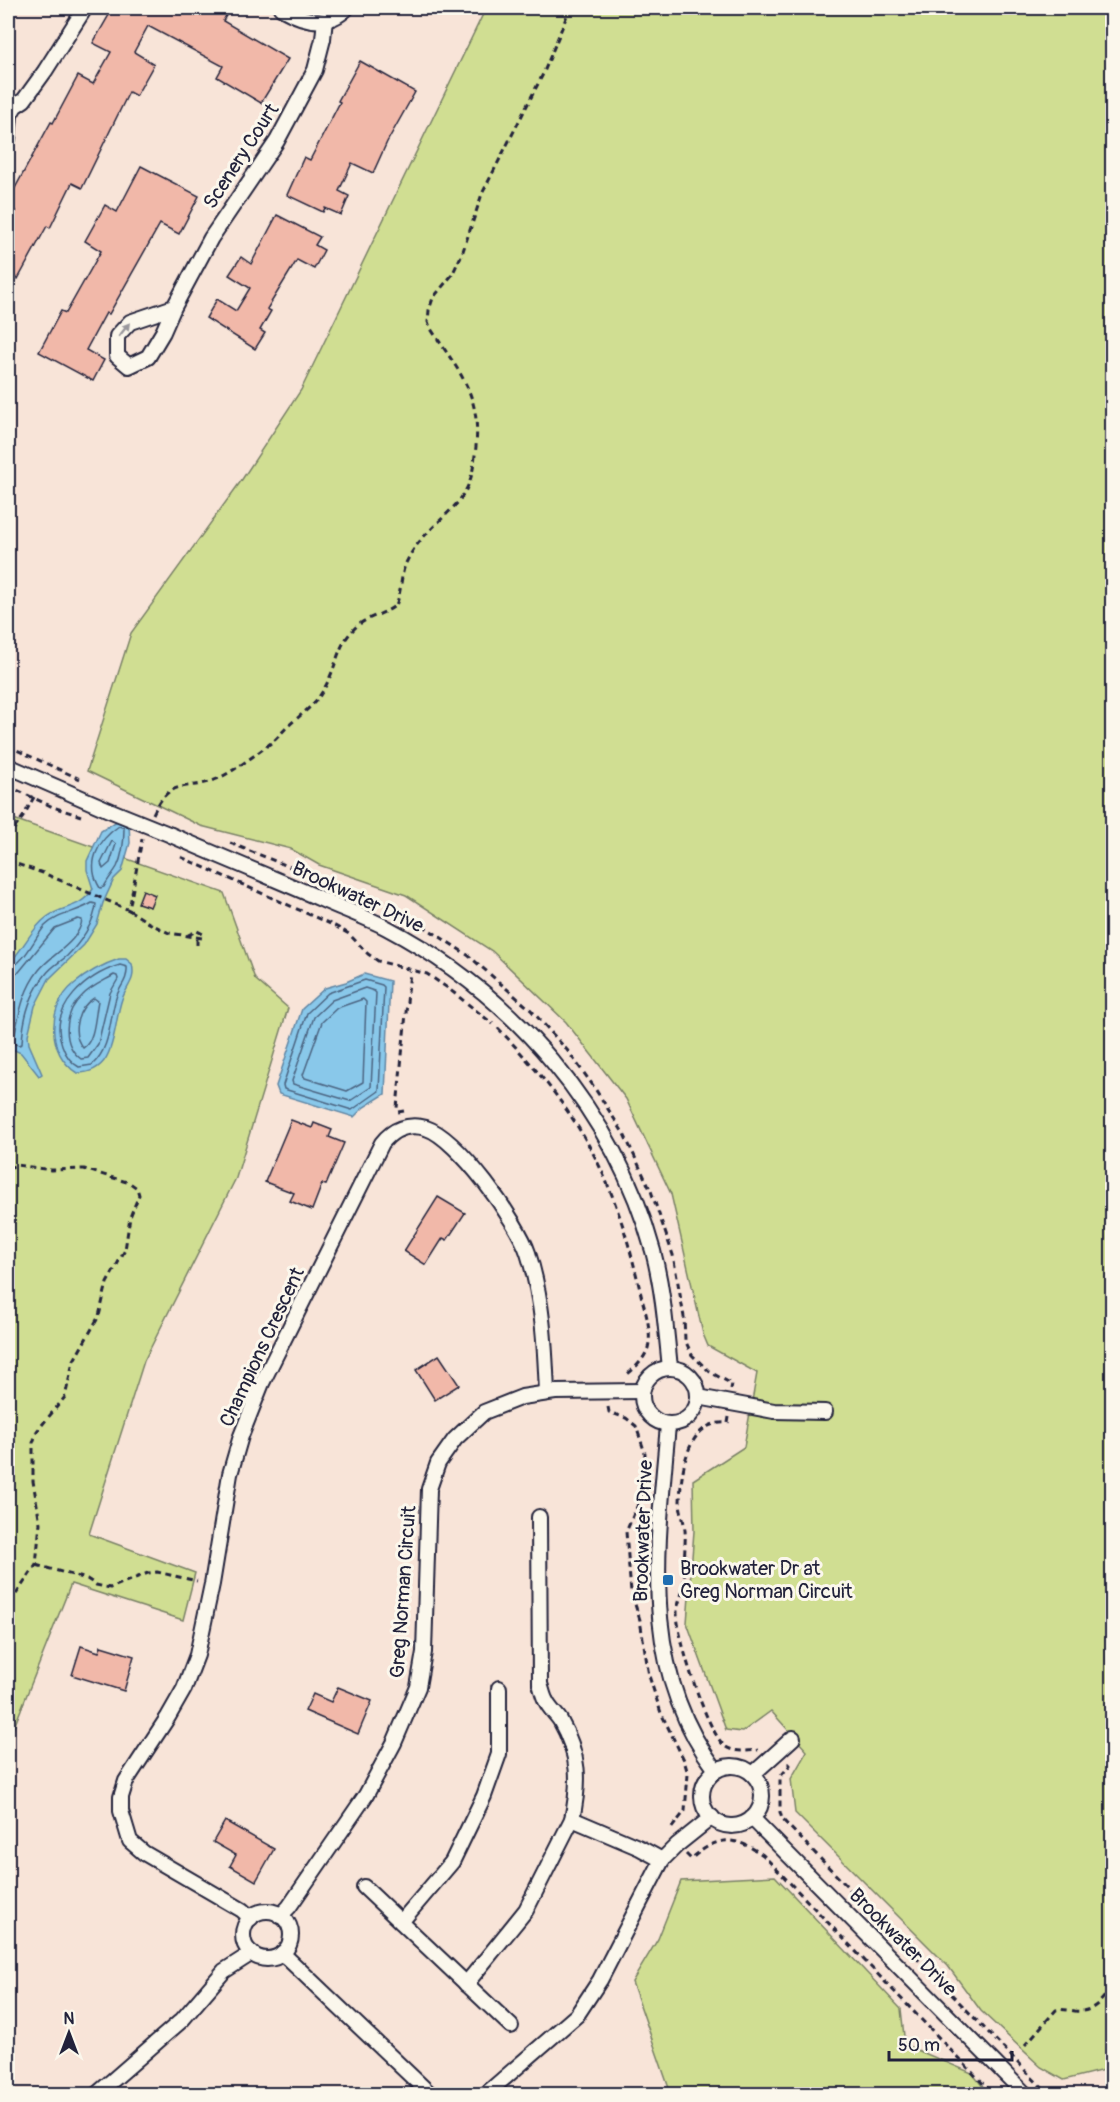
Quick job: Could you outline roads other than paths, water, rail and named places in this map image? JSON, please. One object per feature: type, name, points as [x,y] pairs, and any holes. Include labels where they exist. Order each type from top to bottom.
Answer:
[{"type":"street","points":[[8,140],[9,114],[24,100],[45,71],[85,8]]},
{"type":"street","points":[[281,8],[311,21],[336,17],[347,8]]},
{"type":"street","name":"Scenery Court","points":[[174,307],[130,322],[117,336],[117,356],[129,366],[148,357],[211,238],[277,141],[315,70],[325,20]]},
{"type":"street","name":"Brookwater Drive","points":[[8,766],[385,927],[458,971],[528,1032],[573,1086],[608,1140],[630,1185],[653,1251],[664,1310],[670,1368]]},
{"type":"street","name":"Champions Crescent","points":[[251,1918],[242,1910],[144,1853],[130,1841],[121,1811],[121,1797],[126,1780],[184,1689],[197,1655],[212,1584],[230,1474],[262,1383],[382,1143],[390,1133],[412,1126],[427,1128],[446,1138],[491,1188],[527,1251],[545,1333],[547,1393]]},
{"type":"street","points":[[670,1368],[687,1374],[693,1380],[698,1397],[692,1414],[685,1420],[668,1425],[651,1417],[645,1409],[642,1391],[645,1382],[652,1374],[670,1368]]},
{"type":"street","name":"Greg Norman Circuit","points":[[280,1916],[289,1907],[366,1795],[394,1743],[418,1687],[424,1652],[429,1489],[438,1463],[455,1439],[484,1412],[522,1397],[547,1393],[642,1391]]},
{"type":"street","points":[[698,1397],[774,1411],[825,1412]]},
{"type":"street","name":"Brookwater Drive","points":[[668,1425],[657,1546],[660,1628],[670,1675],[688,1724],[703,1753],[716,1770]]},
{"type":"street","points":[[466,1984],[526,1910],[572,1820],[578,1782],[576,1758],[559,1719],[546,1701],[540,1684],[539,1517]]},
{"type":"street","points":[[401,1922],[452,1862],[484,1796],[499,1754],[499,1688]]},
{"type":"street","points":[[753,1774],[793,1738]]},
{"type":"street","points":[[735,1766],[753,1774],[759,1782],[762,1801],[752,1818],[735,1826],[724,1825],[712,1817],[704,1805],[702,1796],[704,1786],[716,1770],[735,1766]]},
{"type":"street","points":[[486,2094],[577,2015],[600,1980],[662,1860],[676,1845],[712,1817]]},
{"type":"street","name":"Brookwater Drive","points":[[752,1818],[1025,2094]]},
{"type":"street","points":[[572,1820],[640,1848],[662,1860]]},
{"type":"street","points":[[364,1887],[511,2026]]},
{"type":"street","points":[[265,1912],[280,1916],[290,1927],[291,1934],[287,1948],[271,1959],[258,1957],[252,1953],[247,1947],[244,1932],[251,1918],[265,1912]]},
{"type":"street","points":[[97,2094],[182,2020],[224,1971],[252,1953]]},
{"type":"street","points":[[282,1953],[430,2094]]},
{"type":"water","points":[[120,819],[129,823],[130,843],[122,871],[114,879],[103,903],[97,924],[84,945],[49,979],[35,1006],[28,1035],[29,1044],[42,1074],[39,1076],[21,1053],[8,1047],[8,964],[41,922],[53,913],[83,900],[93,889],[87,870],[87,861],[101,831]]},
{"type":"water","points":[[119,959],[126,959],[132,964],[133,975],[122,999],[107,1057],[90,1071],[77,1073],[67,1065],[55,1043],[55,1017],[58,1005],[79,980],[101,966]]},
{"type":"water","points":[[364,974],[390,981],[385,1094],[364,1107],[354,1117],[279,1094],[276,1086],[302,1009],[325,988]]},
{"type":"place","name":"Brookwater Dr at Greg Norman Circuit","points":[[668,1580]]}]
